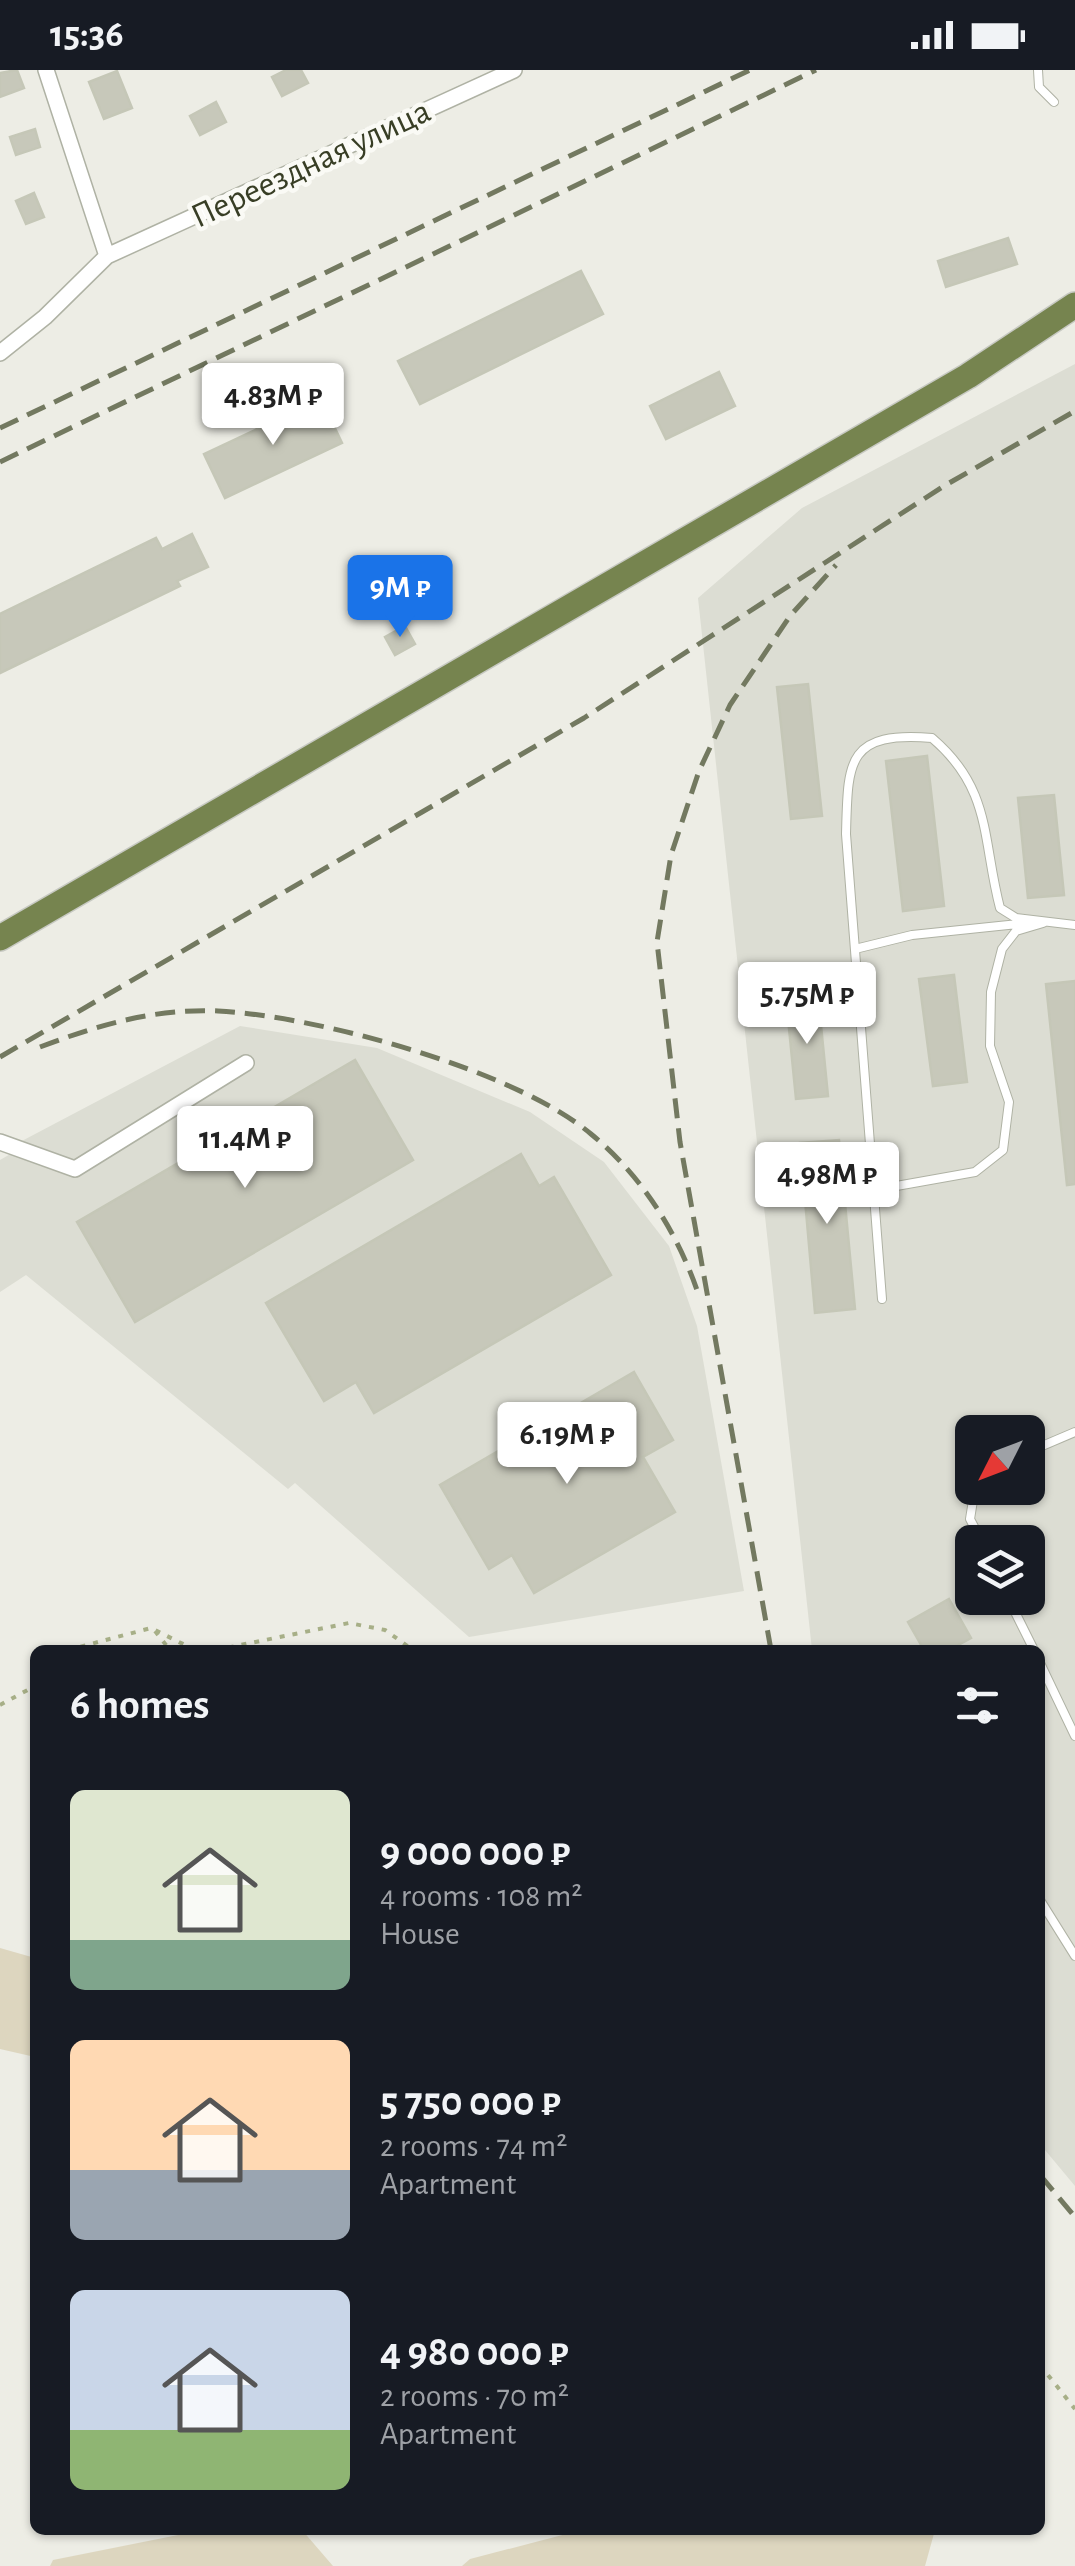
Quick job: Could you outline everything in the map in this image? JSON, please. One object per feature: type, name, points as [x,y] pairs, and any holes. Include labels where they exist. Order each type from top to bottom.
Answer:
[{"type":"highway","points":[[0,938],[950,386],[1075,305]]},
{"type":"street","points":[[46,70],[107,256]]},
{"type":"street","name":"Переездная улица","points":[[0,353],[45,317],[107,256],[514,70]]},
{"type":"street","points":[[0,1142],[75,1168],[246,1063]]},
{"type":"lane","points":[[1038,70],[1039,87],[1054,102]]},
{"type":"lane","points":[[882,1299],[846,834],[848,770],[865,746],[902,736],[932,738],[971,781],[988,829],[1000,908],[1016,918],[1075,925]]},
{"type":"lane","points":[[855,949],[912,935],[1047,922]]},
{"type":"lane","points":[[874,1190],[975,1172],[1003,1150],[1009,1102],[990,1046],[991,992],[1002,949],[1016,931],[1047,922]]},
{"type":"lane","points":[[1045,1445],[1075,1432]]},
{"type":"lane","points":[[1016,1615],[1032,1645]]},
{"type":"lane","points":[[1045,1674],[1075,1736]]},
{"type":"lane","points":[[1045,1908],[1075,1956]]},
{"type":"path","points":[[241,1645],[349,1623],[385,1630],[406,1645]]},
{"type":"path","points":[[87,1645],[152,1628],[185,1645]]},
{"type":"path","points":[[152,1628],[166,1645]]},
{"type":"path","points":[[0,1705],[30,1689]]},
{"type":"path","points":[[1045,2371],[1075,2409]]},
{"type":"shaded area","points":[[1075,364],[1075,2186],[1045,2150],[1045,1645],[811,1645],[698,598],[802,508]]},
{"type":"shaded area","points":[[240,1026],[377,1048],[530,1112],[604,1162],[669,1246],[697,1326],[744,1591],[469,1637],[295,1483],[288,1489],[26,1275],[0,1292],[0,1160],[21,1148],[18,1143]]},
{"type":"shaded area","points":[[0,1948],[30,1957],[30,2056],[0,2049]]},
{"type":"shaded area","points":[[178,2535],[306,2535],[333,2566],[50,2566],[53,2560]]},
{"type":"shaded area","points":[[562,2535],[934,2535],[925,2566],[462,2566],[470,2559]]},
{"type":"building","points":[[17,70],[24,88],[0,97],[0,73]]},
{"type":"building","points":[[286,70],[301,70],[308,83],[282,96],[272,77]]},
{"type":"building","points":[[117,71],[132,108],[104,119],[89,82]]},
{"type":"building","points":[[216,102],[226,122],[200,135],[190,116]]},
{"type":"building","points":[[35,129],[40,147],[16,155],[10,137]]},
{"type":"building","points":[[34,193],[44,217],[26,224],[16,201]]},
{"type":"building","points":[[1008,238],[1017,264],[946,287],[938,261]]},
{"type":"building","points":[[581,271],[603,314],[420,404],[398,361]]},
{"type":"building","points":[[719,372],[735,406],[666,439],[650,406]]},
{"type":"building","points":[[321,399],[342,443],[225,498],[204,454]]},
{"type":"building","points":[[192,534],[208,567],[177,581],[180,586],[0,673],[0,614],[156,538],[162,549]]},
{"type":"building","points":[[405,626],[415,644],[395,655],[385,637]]},
{"type":"building","points":[[808,684],[822,816],[791,819],[777,687]]},
{"type":"building","points":[[927,756],[944,906],[903,911],[886,761]]},
{"type":"building","points":[[1054,795],[1064,895],[1028,898],[1018,798]]},
{"type":"building","points":[[954,975],[967,1082],[933,1086],[919,979]]},
{"type":"building","points":[[1075,981],[1075,1184],[1067,1185],[1046,984]]},
{"type":"building","points":[[818,995],[828,1096],[796,1099],[786,998]]},
{"type":"building","points":[[355,1060],[413,1160],[135,1322],[77,1222]]},
{"type":"building","points":[[839,1140],[855,1309],[815,1313],[800,1143]]},
{"type":"building","points":[[521,1154],[539,1186],[554,1177],[611,1275],[374,1413],[356,1382],[324,1401],[266,1303]]},
{"type":"building","points":[[634,1372],[673,1440],[643,1457],[675,1512],[534,1593],[512,1555],[489,1569],[440,1485]]},
{"type":"building","points":[[949,1599],[971,1638],[958,1645],[921,1645],[908,1622]]},
{"type":"railway","points":[[0,428],[750,70]]},
{"type":"railway","points":[[0,462],[816,70]]},
{"type":"railway","points":[[0,1057],[584,718],[944,486],[1075,411]]},
{"type":"railway","points":[[770,1645],[680,1142],[657,942],[671,855],[699,771],[730,705],[790,616],[836,565]]},
{"type":"railway","points":[[40,1047],[128,1020],[172,1012],[218,1011],[308,1023],[414,1050],[466,1068],[557,1111],[609,1150],[654,1204],[697,1290]]},
{"type":"railway","points":[[1045,2181],[1075,2217]]}]
